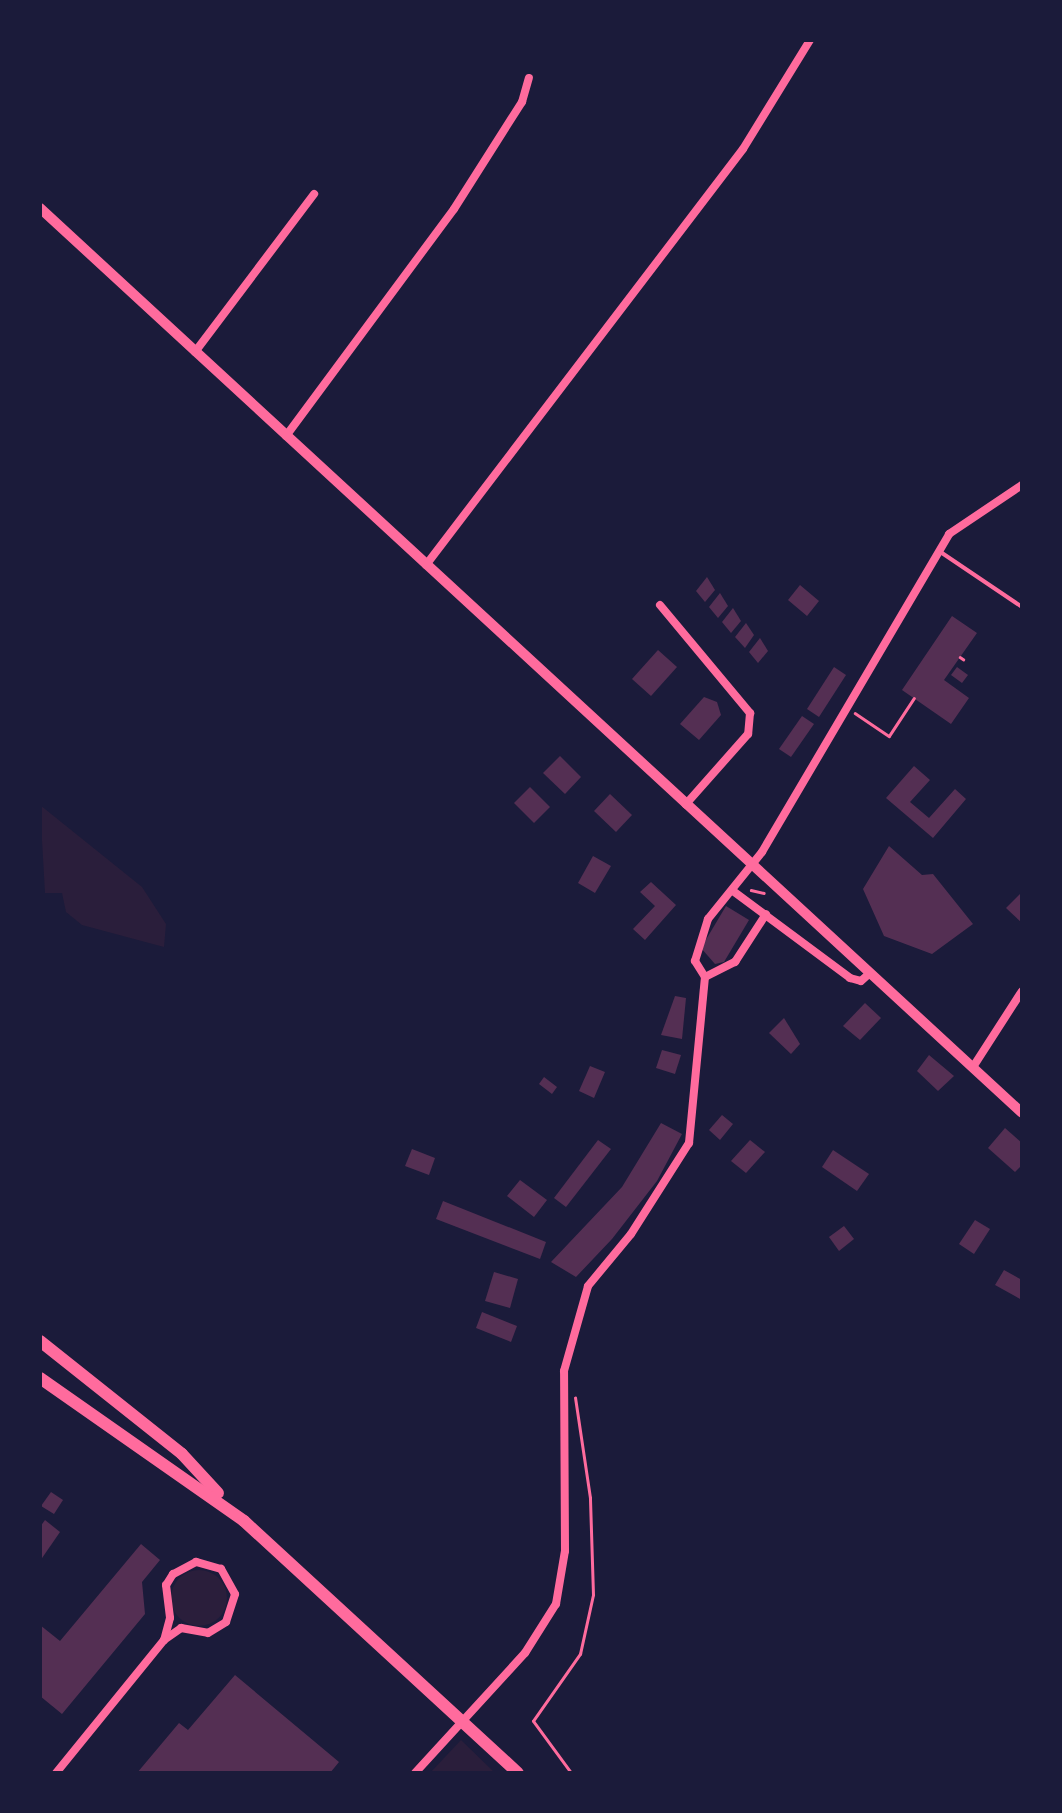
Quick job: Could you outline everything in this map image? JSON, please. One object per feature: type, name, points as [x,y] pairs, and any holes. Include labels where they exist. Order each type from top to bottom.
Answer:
[{"type":"main road","points":[[40,1341],[182,1454],[244,1521],[518,1773]]},
{"type":"main road","points":[[44,1382],[244,1521]]},
{"type":"street","points":[[426,565],[743,149],[810,40]]},
{"type":"street","points":[[286,436],[454,209],[522,102],[529,78]]},
{"type":"street","points":[[194,352],[314,194]]},
{"type":"street","points":[[40,208],[1022,1113]]},
{"type":"street","points":[[415,1773],[547,1624],[562,1580],[564,1370],[588,1286],[631,1234],[689,1143],[705,977],[695,961],[696,944],[733,891],[938,550],[967,519],[1022,485]]},
{"type":"street","points":[[660,605],[750,713],[748,734],[686,804]]},
{"type":"street","points":[[733,891],[850,978],[861,981],[870,973]]},
{"type":"street","points":[[705,977],[735,962],[766,914]]},
{"type":"street","points":[[973,1067],[1022,990]]},
{"type":"street","points":[[56,1773],[164,1640],[181,1628],[208,1633],[226,1622],[236,1594],[222,1569],[196,1562],[173,1574],[166,1585],[170,1618],[164,1640]]},
{"type":"lane","points":[[938,550],[1022,607]]},
{"type":"path","points":[[858,714],[889,736],[914,698]]},
{"type":"path","points":[[744,898],[754,886],[774,902],[782,891]]},
{"type":"path","points":[[564,1370],[580,1409],[593,1595],[580,1654],[534,1710],[533,1721],[571,1773]]},
{"type":"shaded area","points":[[40,805],[142,887],[166,924],[164,947],[82,925],[66,912],[62,893],[45,893]]},
{"type":"shaded area","points":[[199,1570],[219,1578],[227,1598],[219,1618],[199,1626],[179,1618],[171,1598],[179,1578]]},
{"type":"shaded area","points":[[461,1740],[495,1773],[430,1773]]},
{"type":"building","points":[[707,577],[715,590],[705,602],[696,591]]},
{"type":"building","points":[[800,585],[819,601],[807,616],[788,600]]},
{"type":"building","points":[[720,593],[728,606],[718,618],[709,607]]},
{"type":"building","points":[[733,608],[741,621],[731,633],[722,622]]},
{"type":"building","points":[[952,616],[977,633],[944,680],[969,698],[951,724],[902,690]]},
{"type":"building","points":[[746,623],[754,635],[745,648],[735,637]]},
{"type":"building","points":[[760,638],[768,651],[758,663],[749,652]]},
{"type":"building","points":[[658,650],[677,667],[651,696],[632,679]]},
{"type":"building","points":[[834,667],[846,675],[819,717],[807,709]]},
{"type":"building","points":[[957,667],[968,675],[962,683],[951,675]]},
{"type":"building","points":[[704,697],[717,702],[721,715],[699,740],[680,724]]},
{"type":"building","points":[[802,716],[814,724],[791,757],[779,749]]},
{"type":"building","points":[[560,756],[581,777],[565,794],[543,773]]},
{"type":"building","points":[[914,766],[930,780],[910,802],[929,818],[955,789],[966,799],[933,838],[886,798]]},
{"type":"building","points":[[530,787],[550,807],[534,823],[514,803]]},
{"type":"building","points":[[610,794],[632,815],[616,832],[594,811]]},
{"type":"building","points":[[889,846],[922,875],[933,874],[973,924],[932,954],[884,936],[863,889]]},
{"type":"building","points":[[593,856],[611,866],[595,893],[578,883]]},
{"type":"building","points":[[651,882],[676,905],[645,940],[633,929],[655,906],[640,892]]},
{"type":"building","points":[[1022,892],[1022,923],[1006,908]]},
{"type":"building","points":[[726,906],[749,920],[724,962],[715,964],[701,948]]},
{"type":"building","points":[[675,996],[686,998],[682,1039],[661,1035]]},
{"type":"building","points":[[865,1003],[881,1018],[860,1040],[843,1026]]},
{"type":"building","points":[[784,1018],[800,1044],[791,1054],[769,1033]]},
{"type":"building","points":[[662,1050],[681,1055],[675,1074],[656,1068]]},
{"type":"building","points":[[929,1055],[954,1076],[938,1091],[917,1071]]},
{"type":"building","points":[[590,1066],[605,1072],[594,1098],[579,1091]]},
{"type":"building","points":[[544,1077],[557,1087],[552,1094],[539,1084]]},
{"type":"building","points":[[722,1115],[733,1124],[720,1140],[709,1130]]},
{"type":"building","points":[[661,1123],[682,1134],[657,1181],[612,1239],[576,1277],[551,1262],[622,1187]]},
{"type":"building","points":[[1005,1128],[1022,1143],[1022,1165],[1015,1172],[988,1148]]},
{"type":"building","points":[[598,1140],[611,1149],[566,1207],[554,1198]]},
{"type":"building","points":[[750,1140],[765,1152],[746,1173],[731,1161]]},
{"type":"building","points":[[412,1149],[435,1158],[429,1175],[405,1166]]},
{"type":"building","points":[[833,1150],[869,1174],[857,1191],[822,1167]]},
{"type":"building","points":[[520,1180],[547,1200],[534,1217],[507,1196]]},
{"type":"building","points":[[443,1201],[546,1242],[540,1259],[436,1219]]},
{"type":"building","points":[[975,1220],[990,1229],[974,1254],[959,1244]]},
{"type":"building","points":[[844,1226],[854,1239],[839,1251],[829,1237]]},
{"type":"building","points":[[1004,1270],[1022,1280],[1022,1300],[995,1285]]},
{"type":"building","points":[[494,1272],[518,1279],[510,1308],[485,1301]]},
{"type":"building","points":[[482,1312],[517,1326],[511,1342],[476,1328]]},
{"type":"building","points":[[51,1492],[63,1500],[54,1514],[41,1506]]},
{"type":"building","points":[[45,1520],[60,1532],[40,1561],[40,1527]]},
{"type":"building","points":[[141,1544],[160,1560],[142,1582],[145,1614],[62,1714],[40,1696],[40,1625],[60,1641]]},
{"type":"building","points":[[235,1675],[339,1762],[330,1773],[137,1773],[179,1723],[188,1730]]}]
